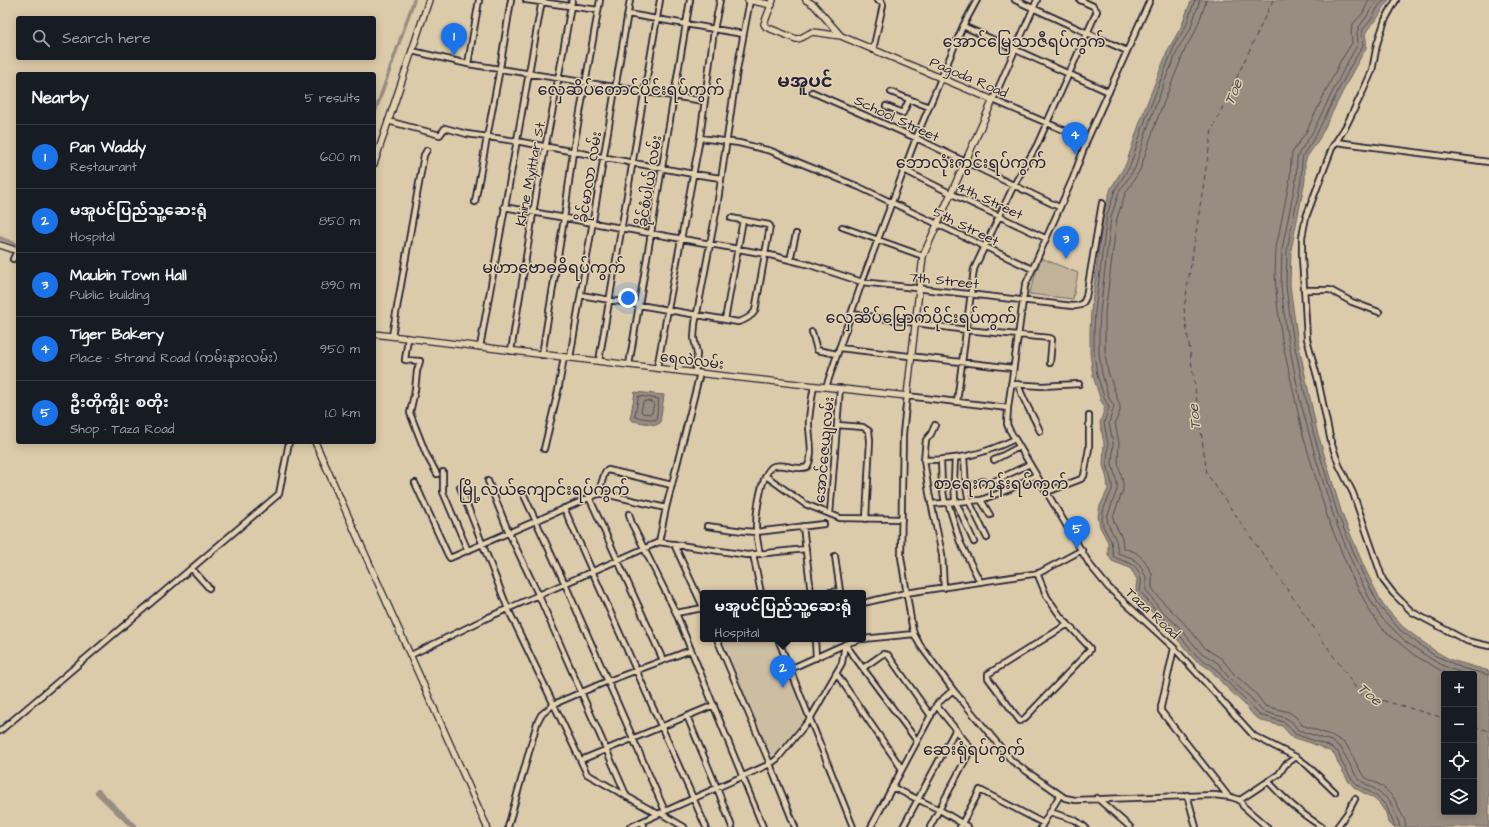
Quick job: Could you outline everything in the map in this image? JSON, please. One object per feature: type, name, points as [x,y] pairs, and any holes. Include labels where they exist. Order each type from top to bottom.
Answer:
[{"type":"main road","points":[[376,158],[429,0]]},
{"type":"main road","name":"Pagoda Road","points":[[749,0],[772,2],[764,24],[766,27],[798,40],[813,32],[841,36],[993,100]]},
{"type":"main road","name":"Pagoda Road","points":[[806,0],[814,5],[841,36]]},
{"type":"main road","points":[[907,396],[923,256],[993,100]]},
{"type":"main road","points":[[0,245],[16,251]]},
{"type":"main road","name":"ရေလဲလမ်း","points":[[376,334],[629,365],[907,396]]},
{"type":"main road","points":[[316,444],[487,827]]},
{"type":"street","points":[[468,64],[479,0]]},
{"type":"street","points":[[475,202],[512,0]]},
{"type":"street","points":[[526,0],[542,1],[570,7],[598,10]]},
{"type":"street","name":"Khine Myittar St.","points":[[511,351],[533,213],[572,0]]},
{"type":"street","points":[[542,354],[564,219],[573,152],[600,0]]},
{"type":"street","name":"ခိုင်မာလာ လမ်း","points":[[570,358],[630,0]]},
{"type":"street","points":[[599,361],[660,0]]},
{"type":"street","name":"ခိုင်စံပါယ် လမ်း","points":[[629,365],[690,0]]},
{"type":"street","points":[[657,368],[700,138],[714,30],[720,0]]},
{"type":"street","points":[[659,542],[698,373],[694,338],[696,316],[710,244],[749,0]]},
{"type":"street","points":[[873,50],[884,5],[882,2],[877,0]]},
{"type":"street","points":[[826,387],[862,282],[916,138],[940,78],[963,26],[977,0]]},
{"type":"street","points":[[1014,0],[1127,51]]},
{"type":"street","points":[[993,100],[1037,0]]},
{"type":"street","points":[[957,402],[974,269],[1014,185],[1037,145],[1097,10],[1093,6],[1080,0]]},
{"type":"street","name":"Taza Road","points":[[1150,0],[1025,286],[1013,368],[1007,424],[1019,447],[1090,565],[1108,587],[1174,648],[1254,736],[1296,757],[1307,765],[1335,792]]},
{"type":"street","points":[[1396,0],[1385,20],[1377,44],[1372,71],[1321,174],[1306,217],[1302,245],[1306,339],[1318,380],[1331,442],[1339,465],[1353,493],[1383,580],[1393,593],[1412,612],[1467,641],[1489,646]]},
{"type":"street","points":[[480,347],[542,1]]},
{"type":"street","points":[[628,14],[743,34]]},
{"type":"street","points":[[963,26],[1109,92]]},
{"type":"street","points":[[412,51],[468,64],[586,81],[704,101]]},
{"type":"street","name":"School Street","points":[[812,92],[916,138],[1059,207]]},
{"type":"street","points":[[891,92],[929,108]]},
{"type":"street","points":[[886,106],[903,113],[909,100]]},
{"type":"street","name":"Pagoda Road","points":[[993,100],[1088,140]]},
{"type":"street","points":[[388,121],[440,135],[444,128],[467,134],[546,146],[721,178]]},
{"type":"street","name":"5th Street","points":[[700,138],[739,142],[771,150],[859,187],[1032,269]]},
{"type":"street","points":[[1336,142],[1489,162]]},
{"type":"street","points":[[392,336],[424,155],[427,150]]},
{"type":"street","name":"4th Street","points":[[904,170],[1045,238]]},
{"type":"street","name":"7th Street","points":[[504,207],[564,219],[593,222],[651,234],[766,254],[862,282],[1080,306],[1084,303],[1086,297],[1102,203]]},
{"type":"street","points":[[581,295],[696,316],[740,322],[754,313],[766,254],[770,225],[731,218]]},
{"type":"street","points":[[725,320],[742,220]]},
{"type":"street","points":[[842,227],[923,256]]},
{"type":"street","points":[[790,260],[796,234]]},
{"type":"street","points":[[14,259],[16,254]]},
{"type":"street","points":[[1304,290],[1330,290],[1352,302],[1379,312]]},
{"type":"street","points":[[852,314],[966,330],[1051,338],[1050,363]]},
{"type":"street","points":[[812,332],[817,350],[837,354]]},
{"type":"street","points":[[408,338],[405,360],[420,361],[417,371],[416,390],[410,413],[426,454],[437,474]]},
{"type":"street","points":[[839,348],[1013,368]]},
{"type":"street","points":[[544,449],[558,391],[564,357]]},
{"type":"street","points":[[1011,384],[1053,386],[1079,384]]},
{"type":"street","points":[[1018,384],[1022,398],[1030,408],[1040,431]]},
{"type":"street","points":[[760,554],[756,525],[762,487],[770,468],[774,466],[802,469],[807,467],[810,463],[811,441],[809,421],[814,386]]},
{"type":"street","name":"အောင်ဇေယျလမ်း","points":[[830,514],[840,388]]},
{"type":"street","points":[[907,396],[904,434],[901,557],[914,634],[920,645],[953,690],[1012,762],[1065,798],[1075,800],[1187,795],[1228,796],[1240,800],[1243,806],[1267,827]]},
{"type":"street","name":"ရေလဲလမ်း","points":[[907,396],[1008,408]]},
{"type":"street","points":[[1047,492],[1081,479],[1084,476],[1089,448],[1089,416]]},
{"type":"street","points":[[837,425],[863,427],[869,431],[870,440],[866,519]]},
{"type":"street","points":[[936,425],[926,440],[924,460],[931,504],[942,554],[944,588]]},
{"type":"street","points":[[924,460],[964,458],[996,448],[1015,439]]},
{"type":"street","points":[[0,731],[279,494],[289,444]]},
{"type":"street","points":[[994,460],[1019,447]]},
{"type":"street","points":[[955,458],[955,500],[974,542]]},
{"type":"street","points":[[964,458],[966,487],[969,501],[987,538]]},
{"type":"street","points":[[941,460],[942,486],[946,503],[960,542],[980,582]]},
{"type":"street","points":[[990,483],[1030,464]]},
{"type":"street","points":[[598,494],[605,472],[608,470],[672,485]]},
{"type":"street","points":[[443,472],[443,492],[468,551]]},
{"type":"street","points":[[931,504],[981,500],[1010,489],[1036,475]]},
{"type":"street","points":[[766,476],[805,504],[840,518],[902,519]]},
{"type":"street","points":[[488,481],[509,533],[539,596],[627,797]]},
{"type":"street","points":[[966,487],[983,481]]},
{"type":"street","points":[[415,483],[449,557],[468,551],[598,494],[605,494],[666,508]]},
{"type":"street","points":[[460,487],[508,609],[587,774],[627,797],[661,813],[684,827]]},
{"type":"street","points":[[522,491],[608,681],[633,739],[661,813]]},
{"type":"street","points":[[589,498],[619,560],[663,660]]},
{"type":"street","points":[[981,500],[990,515]]},
{"type":"street","points":[[564,508],[706,827]]},
{"type":"street","points":[[629,514],[676,613],[763,827]]},
{"type":"street","points":[[707,526],[756,532],[824,524]]},
{"type":"street","points":[[803,526],[811,590]]},
{"type":"street","points":[[411,655],[508,609],[659,542],[743,554],[760,554],[806,549]]},
{"type":"street","points":[[674,544],[700,600]]},
{"type":"street","points":[[866,602],[906,593],[1037,573],[1082,550]]},
{"type":"street","points":[[754,554],[760,590]]},
{"type":"street","points":[[835,556],[840,590]]},
{"type":"street","points":[[192,569],[209,588]]},
{"type":"street","points":[[1037,573],[1047,596],[1061,617],[1068,624],[1090,648],[1090,651],[1024,720],[1020,721],[987,675],[1068,624]]},
{"type":"street","points":[[676,613],[700,608]]},
{"type":"street","points":[[866,639],[914,634]]},
{"type":"street","points":[[718,642],[795,827]]},
{"type":"street","points":[[779,642],[853,827]]},
{"type":"street","points":[[815,642],[816,658]]},
{"type":"street","points":[[790,669],[847,642]]},
{"type":"street","points":[[847,642],[863,668],[917,741]]},
{"type":"street","points":[[630,827],[770,764],[776,759],[810,719],[842,662],[847,642]]},
{"type":"street","points":[[1174,648],[1161,711],[1228,796]]},
{"type":"street","points":[[508,827],[540,715],[554,704],[580,692],[691,650]]},
{"type":"street","points":[[863,668],[883,654],[888,655],[931,716]]},
{"type":"street","points":[[836,673],[902,769]]},
{"type":"street","points":[[871,827],[936,706],[941,699],[953,690]]},
{"type":"street","points":[[581,760],[714,705]]},
{"type":"street","points":[[930,827],[970,750],[969,746],[956,729],[936,706]]},
{"type":"street","points":[[687,716],[732,827]]},
{"type":"street","points":[[903,827],[956,729]]},
{"type":"street","points":[[1240,800],[1279,774],[1285,765],[1296,757]]},
{"type":"street","points":[[1268,781],[1300,813],[1322,827]]},
{"type":"street","points":[[892,787],[940,810],[961,825],[968,827]]},
{"type":"street","points":[[961,825],[980,790],[1043,825],[1060,795]]},
{"type":"street","points":[[1187,795],[1196,827]]},
{"type":"street","points":[[1097,798],[1130,827]]},
{"type":"street","points":[[1337,827],[1355,799]]},
{"type":"street","points":[[1050,812],[1074,820],[1085,827]]},
{"type":"street","points":[[643,821],[644,827]]},
{"type":"shaded area","points":[[1041,258],[1078,273],[1073,299],[1029,294]]},
{"type":"shaded area","points":[[724,642],[776,642],[804,719],[800,726],[770,761]]},
{"type":"water","name":"Toe","points":[[1192,0],[1389,0],[1375,22],[1366,32],[1366,48],[1319,139],[1305,162],[1305,180],[1291,250],[1290,285],[1297,337],[1317,431],[1342,514],[1365,569],[1383,605],[1403,627],[1435,651],[1451,660],[1489,671],[1489,827],[1393,827],[1388,823],[1386,813],[1379,803],[1355,788],[1349,782],[1332,752],[1292,737],[1282,726],[1262,721],[1254,716],[1211,670],[1194,659],[1136,593],[1137,579],[1130,568],[1112,561],[1108,555],[1108,542],[1100,527],[1098,516],[1100,506],[1108,489],[1103,465],[1104,443],[1100,423],[1105,407],[1101,401],[1093,376],[1090,353],[1091,311],[1103,215],[1111,188],[1126,164],[1142,116],[1168,50],[1181,27]]},
{"type":"water","points":[[635,392],[664,395],[660,423],[656,425],[633,421],[630,419]]},
{"type":"waterway","points":[[376,109],[414,0]]},
{"type":"waterway","points":[[0,238],[16,244]]},
{"type":"waterway","points":[[98,792],[134,827]]},
{"type":"ferry route","points":[[1273,0],[1212,130],[1184,309],[1207,474],[1360,694],[1441,717]]},
{"type":"ferry route","points":[[1477,727],[1489,731]]},
{"type":"place","name":"Pan Waddy","points":[[454,56]]},
{"type":"place","name":"Tiger Bakery","points":[[1075,155]]},
{"type":"place","name":"Maubin Town Hall","points":[[1066,259]]},
{"type":"place","name":"ဦးတိုက္စိုး စတိုး","points":[[1077,549]]},
{"type":"place","name":"မအူပင်ပြည်သူ့ဆေးရုံ","points":[[783,688]]},
{"type":"district","name":"အောင်မြေသာဇီရပ်ကွက်","points":[[1024,41]]},
{"type":"district","name":"မအူပင်","points":[[805,81]]},
{"type":"district","name":"လှေဆိပ်တောင်ပိုင်းရပ်ကွက်","points":[[631,89]]},
{"type":"district","name":"ဘောလုံးကွင်းရပ်ကွက်","points":[[971,162]]},
{"type":"district","name":"မဟာဗောဓဓိရပ်ကွက်","points":[[554,267]]},
{"type":"district","name":"လှေဆိပ်မြောက်ပိုင်းရပ်ကွက်","points":[[921,317]]},
{"type":"district","name":"စာရေးကုန်းရပ်ကွက်","points":[[1001,483]]},
{"type":"district","name":"မြို့လယ်ကျောင်းရပ်ကွက်","points":[[544,489]]},
{"type":"district","name":"ဆေးရုံရပ်ကွက်","points":[[974,749]]}]
